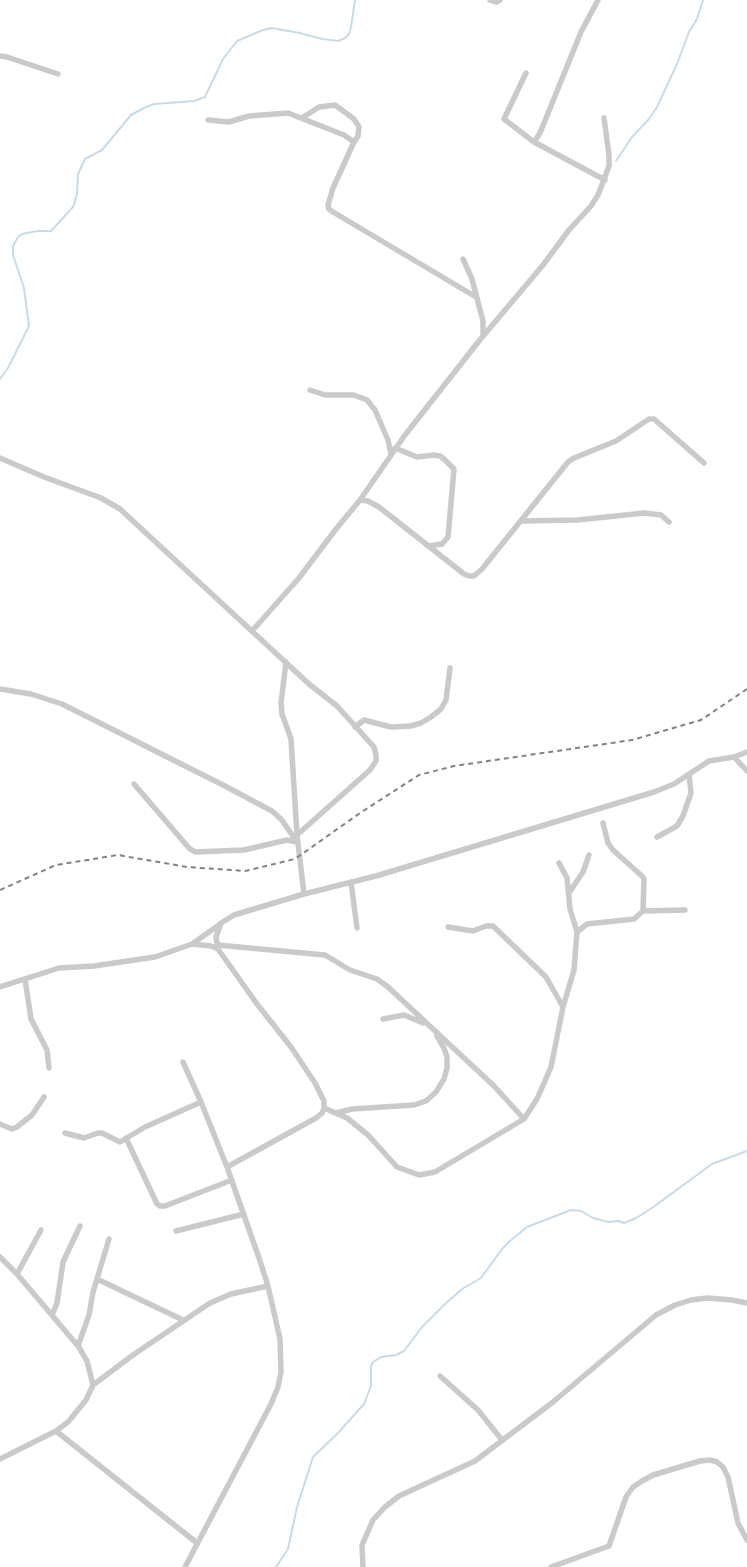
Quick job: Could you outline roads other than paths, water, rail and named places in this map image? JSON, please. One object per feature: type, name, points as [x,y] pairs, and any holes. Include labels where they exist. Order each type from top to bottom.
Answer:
[{"type":"street","points":[[490,0],[497,2],[500,0]]},
{"type":"street","points":[[534,142],[540,133],[581,32],[598,0]]},
{"type":"street","points":[[0,56],[58,74]]},
{"type":"street","points":[[526,73],[504,119],[534,142],[605,180]]},
{"type":"street","points":[[302,118],[319,107],[330,105],[338,107],[354,119],[359,127],[358,136],[333,188],[328,205],[329,208],[341,217],[476,296]]},
{"type":"street","points":[[208,120],[229,122],[249,116],[280,112],[288,113],[344,135],[354,142]]},
{"type":"street","points":[[252,631],[289,592],[360,500],[395,448],[483,335],[543,265],[598,196],[605,180],[610,155],[604,118]]},
{"type":"street","points":[[463,259],[472,279],[483,321],[483,335]]},
{"type":"street","points":[[310,390],[320,394],[354,395],[367,400],[375,410],[388,440],[391,454]]},
{"type":"street","points":[[360,500],[368,501],[379,507],[464,574],[474,576],[521,522],[568,462],[616,441],[649,419],[654,419],[704,463]]},
{"type":"street","points":[[395,448],[417,457],[440,456],[454,469],[448,537],[442,544],[429,546]]},
{"type":"street","points":[[0,458],[101,498],[120,509],[309,684],[336,706],[374,747],[376,755],[376,761],[370,770],[297,840],[286,840],[244,850],[195,852],[189,848],[134,784]]},
{"type":"street","points":[[521,522],[578,520],[644,513],[661,515],[669,522]]},
{"type":"street","points":[[286,662],[281,703],[282,714],[290,739],[297,840],[304,894]]},
{"type":"street","points":[[355,727],[364,720],[391,727],[411,726],[431,718],[446,700],[450,668]]},
{"type":"street","points":[[0,689],[31,694],[62,704],[240,794],[272,811],[297,840]]},
{"type":"street","points":[[0,987],[65,967],[94,966],[148,958],[192,944],[234,915],[304,894],[376,876],[654,792],[674,784],[709,761],[734,757],[747,752]]},
{"type":"street","points":[[734,757],[747,771]]},
{"type":"street","points":[[657,837],[680,823],[691,792],[689,774]]},
{"type":"street","points":[[603,823],[608,844],[643,877],[643,912]]},
{"type":"street","points":[[569,894],[583,872],[590,855]]},
{"type":"street","points":[[324,1108],[347,1118],[368,1135],[397,1167],[419,1175],[435,1172],[524,1119],[537,1099],[551,1066],[563,1007],[574,970],[577,932],[570,909],[568,878],[559,864]]},
{"type":"street","points":[[351,882],[357,928]]},
{"type":"street","points":[[577,932],[586,924],[634,919],[643,912],[685,910]]},
{"type":"street","points":[[221,923],[216,937],[217,947],[257,1004],[291,1047],[315,1083],[324,1101],[322,1113],[316,1118],[227,1167]]},
{"type":"street","points":[[448,927],[473,931],[486,926],[493,926],[546,977],[563,1007]]},
{"type":"street","points":[[192,944],[325,955],[350,970],[377,979],[388,987],[494,1086],[524,1119]]},
{"type":"street","points":[[25,979],[31,1019],[47,1050],[49,1068]]},
{"type":"street","points":[[336,1113],[352,1109],[366,1110],[414,1105],[426,1101],[436,1092],[444,1079],[447,1057],[444,1048],[430,1028],[404,1015],[382,1019]]},
{"type":"street","points":[[183,1062],[232,1180],[268,1286],[280,1338],[281,1372],[278,1387],[271,1404],[185,1567]]},
{"type":"street","points":[[0,1124],[12,1129],[17,1127],[32,1115],[44,1097]]},
{"type":"street","points":[[65,1134],[84,1138],[102,1133],[120,1142],[145,1127],[201,1102]]},
{"type":"street","points":[[126,1138],[157,1204],[160,1206],[232,1180]]},
{"type":"street","points":[[176,1231],[244,1214]]},
{"type":"street","points":[[52,1314],[57,1303],[63,1262],[80,1226]]},
{"type":"street","points":[[17,1274],[41,1230]]},
{"type":"street","points":[[78,1346],[90,1315],[97,1279],[109,1239]]},
{"type":"street","points":[[0,1257],[17,1274],[78,1346],[87,1361],[93,1385]]},
{"type":"street","points":[[97,1279],[183,1320]]},
{"type":"street","points":[[0,1460],[56,1431],[68,1422],[77,1412],[93,1385],[183,1320],[210,1303],[231,1294],[268,1286]]},
{"type":"street","points":[[363,1567],[362,1545],[373,1520],[384,1507],[399,1496],[475,1461],[553,1402],[644,1324],[668,1308],[691,1300],[707,1298],[747,1303]]},
{"type":"street","points":[[440,1376],[478,1410],[502,1440]]},
{"type":"street","points":[[56,1431],[197,1544]]},
{"type":"street","points":[[551,1567],[609,1546],[626,1497],[633,1487],[654,1475],[710,1460],[717,1462],[723,1467],[728,1477],[738,1523],[747,1540]]},
{"type":"waterway","points":[[0,379],[8,368],[29,326],[24,288],[13,255],[13,246],[22,234],[51,231],[73,207],[77,194],[78,174],[85,159],[102,150],[131,115],[144,108],[154,104],[194,101],[205,97],[223,59],[237,41],[272,28],[322,39],[338,41],[345,38],[349,34],[351,27],[355,0]]},
{"type":"waterway","points":[[616,161],[632,137],[649,119],[657,107],[677,64],[689,32],[697,19],[703,0]]},
{"type":"waterway","points":[[276,1567],[288,1549],[297,1507],[313,1457],[364,1404],[371,1386],[371,1366],[373,1362],[381,1357],[396,1355],[404,1351],[422,1327],[462,1289],[481,1278],[502,1249],[527,1227],[571,1210],[581,1211],[593,1218],[608,1222],[619,1221],[624,1223],[652,1208],[712,1164],[747,1151]]},
{"type":"railway","points":[[0,890],[56,865],[118,855],[187,867],[245,871],[295,859],[360,813],[419,775],[454,766],[632,740],[701,720],[747,689]]}]
